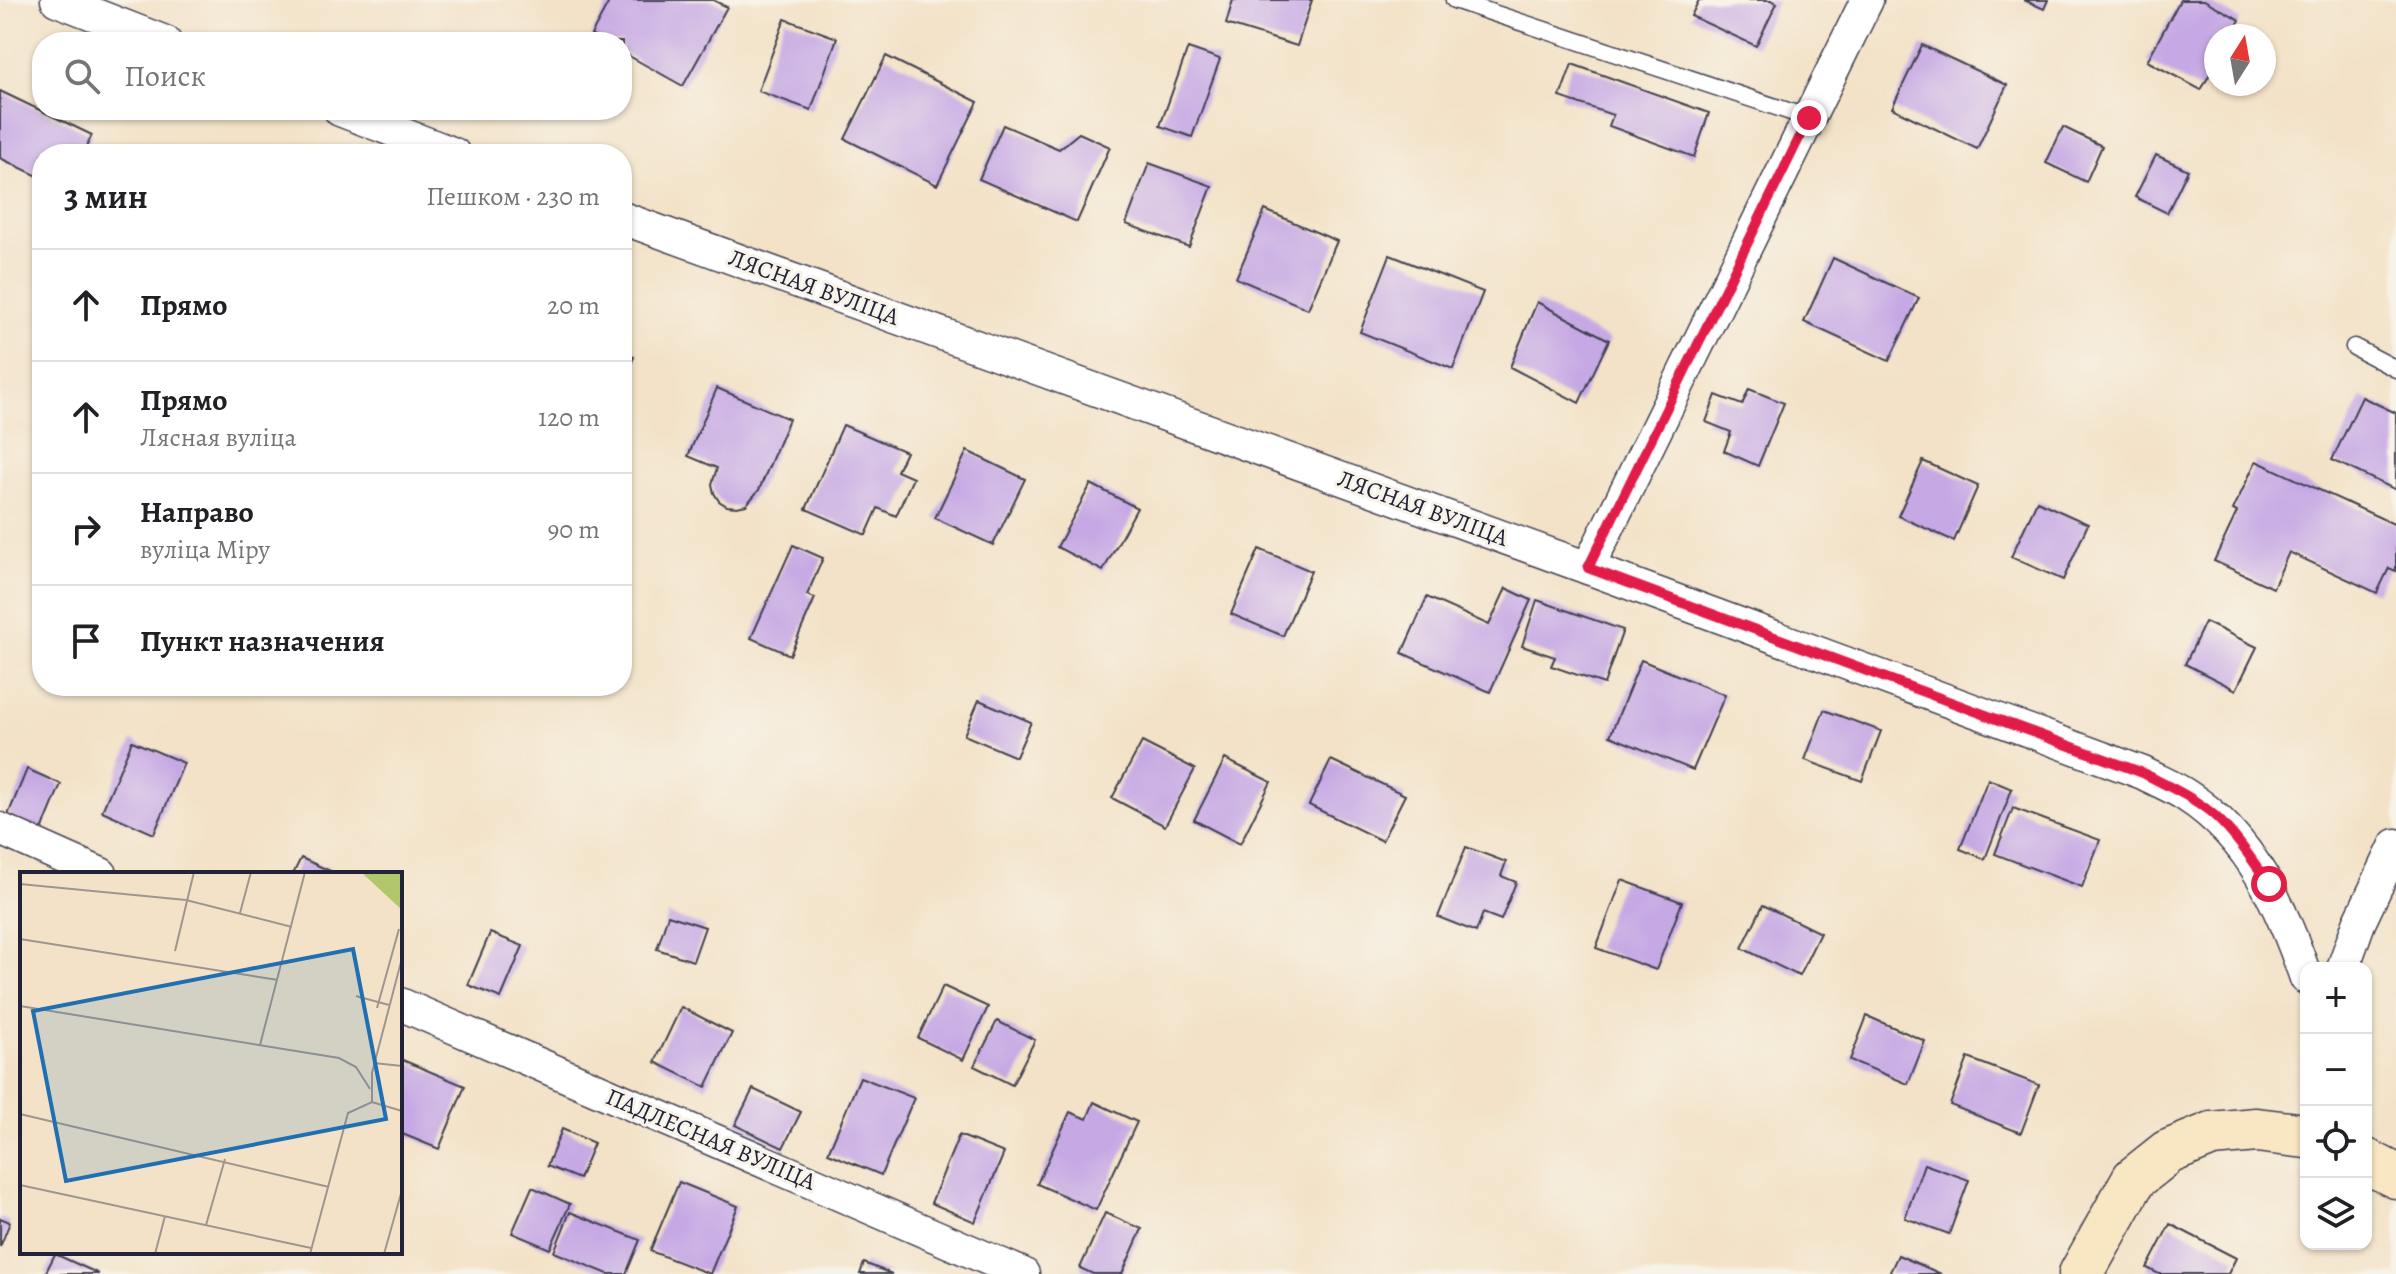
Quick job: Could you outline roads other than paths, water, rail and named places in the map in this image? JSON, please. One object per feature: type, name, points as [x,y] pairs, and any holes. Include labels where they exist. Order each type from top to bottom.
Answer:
[{"type":"main road","points":[[2081,1274],[2134,1179],[2168,1152],[2212,1134],[2256,1130],[2300,1135]]},
{"type":"main road","points":[[2372,1164],[2396,1176]]},
{"type":"street","points":[[57,0],[139,32]]},
{"type":"street","points":[[1588,568],[1867,0]]},
{"type":"street","points":[[366,120],[428,144]]},
{"type":"street","name":"ЛЯСНАЯ ВУЛІЦА","points":[[632,222],[2143,773],[2186,795],[2215,816],[2255,863],[2269,884],[2301,962]]},
{"type":"street","points":[[0,829],[97,872]]},
{"type":"street","points":[[2345,962],[2359,923],[2394,854]]},
{"type":"street","name":"ПАДЛЕСНАЯ ВУЛІЦА","points":[[402,1005],[1023,1274]]},
{"type":"lane","points":[[1454,0],[1809,118]]},
{"type":"lane","points":[[2354,347],[2396,369]]}]
